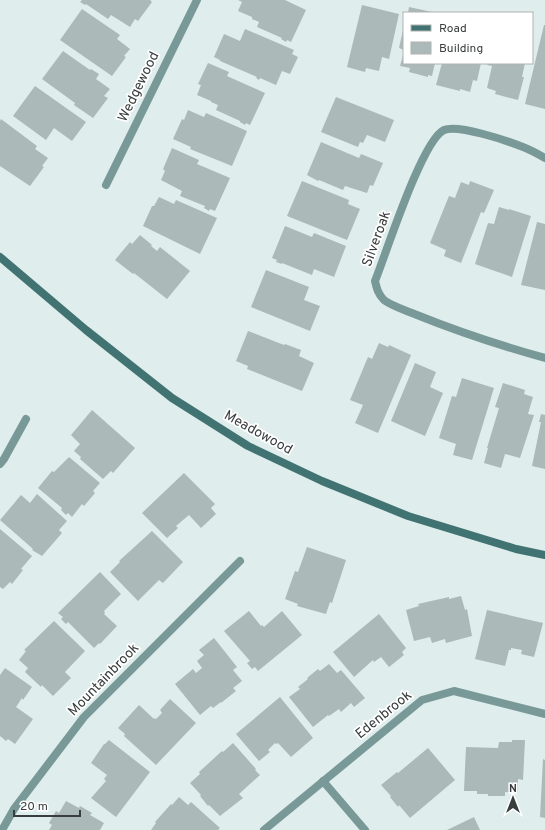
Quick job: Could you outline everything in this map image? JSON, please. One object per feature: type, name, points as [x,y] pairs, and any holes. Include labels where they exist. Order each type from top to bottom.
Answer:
[{"type":"main road","name":"Meadowood","points":[[0,257],[86,330],[172,398],[248,446],[322,481],[408,516],[516,549],[545,555]]},
{"type":"street","name":"Wedgewood","points":[[106,185],[197,0]]},
{"type":"street","name":"Silveroak","points":[[545,158],[524,147],[473,131],[457,128],[444,130],[432,140],[426,152],[375,281],[378,293],[385,301],[451,328],[508,348],[545,358]]},
{"type":"street","points":[[0,464],[26,419]]},
{"type":"street","name":"Mountainbrook","points":[[2,830],[14,809],[84,717],[240,561]]},
{"type":"street","name":"Edenbrook","points":[[264,830],[422,700],[454,691],[545,714]]},
{"type":"street","points":[[323,781],[365,830]]},
{"type":"building","points":[[82,0],[150,0],[152,2],[138,21],[135,19],[130,27],[111,15],[108,19],[86,4],[85,5],[80,2]]},
{"type":"building","points":[[238,0],[285,0],[306,10],[291,42],[287,40],[286,42],[281,39],[282,38],[257,27],[259,22],[238,11],[242,2]]},
{"type":"building","points":[[362,5],[399,14],[389,59],[382,57],[379,71],[366,68],[365,72],[347,67]]},
{"type":"building","points":[[409,7],[432,12],[408,12]]},
{"type":"building","points":[[82,9],[120,35],[117,39],[130,49],[112,76],[60,40]]},
{"type":"building","points":[[545,25],[545,109],[525,104]]},
{"type":"building","points":[[245,29],[294,50],[292,54],[298,57],[290,74],[282,71],[276,85],[260,78],[259,80],[256,78],[257,77],[214,57],[224,34],[240,41]]},
{"type":"building","points":[[403,30],[403,50],[399,48]]},
{"type":"building","points":[[63,51],[90,70],[91,69],[99,74],[96,79],[110,89],[104,96],[108,98],[93,118],[74,105],[75,103],[42,79]]},
{"type":"building","points":[[403,56],[403,64],[435,64],[432,76],[428,75],[428,77],[409,72],[410,68],[400,66]]},
{"type":"building","points":[[208,63],[229,72],[227,76],[265,93],[250,125],[246,123],[245,125],[240,121],[216,110],[218,105],[197,95],[201,85],[198,84]]},
{"type":"building","points":[[442,64],[481,64],[477,81],[473,80],[470,92],[436,85]]},
{"type":"building","points":[[525,64],[522,77],[524,77],[518,100],[495,94],[496,91],[487,88],[492,66],[487,65]]},
{"type":"building","points":[[35,86],[86,122],[72,141],[54,128],[46,140],[13,116]]},
{"type":"building","points":[[336,97],[394,120],[385,142],[367,135],[363,143],[360,142],[358,147],[321,132]]},
{"type":"building","points":[[188,110],[204,117],[206,113],[247,131],[232,166],[190,149],[191,147],[173,139]]},
{"type":"building","points":[[1,119],[37,146],[35,149],[48,158],[42,166],[44,167],[30,186],[0,166]]},
{"type":"building","points":[[321,142],[359,158],[361,154],[383,163],[373,186],[370,185],[367,193],[345,186],[343,190],[319,180],[318,181],[307,175]]},
{"type":"building","points":[[172,148],[199,160],[197,164],[230,178],[215,211],[210,209],[209,211],[204,208],[205,206],[180,196],[182,191],[161,180],[165,171],[163,169]]},
{"type":"building","points":[[302,181],[349,200],[348,204],[360,209],[347,240],[287,216]]},
{"type":"building","points":[[470,181],[494,190],[484,213],[481,212],[461,263],[444,256],[446,250],[430,243],[449,196],[455,198],[461,182],[469,185]]},
{"type":"building","points":[[159,197],[174,204],[176,200],[217,218],[200,254],[143,226],[152,206],[154,206]]},
{"type":"building","points":[[499,207],[531,216],[512,277],[475,264],[488,223],[494,224]]},
{"type":"building","points":[[537,222],[545,224],[545,290],[521,285]]},
{"type":"building","points":[[285,226],[312,237],[314,233],[346,246],[334,277],[314,269],[312,275],[276,262],[277,260],[272,258]]},
{"type":"building","points":[[140,235],[157,251],[160,247],[190,271],[167,299],[115,260],[130,242],[132,244]]},
{"type":"building","points":[[266,270],[309,287],[304,300],[320,306],[310,331],[251,307]]},
{"type":"building","points":[[248,331],[301,350],[299,356],[314,363],[302,391],[247,369],[248,366],[236,361]]},
{"type":"building","points":[[379,343],[388,347],[389,345],[411,355],[378,433],[355,423],[363,405],[350,400],[368,357],[372,359]]},
{"type":"building","points":[[415,363],[436,372],[430,387],[443,393],[425,436],[391,421]]},
{"type":"building","points":[[462,378],[494,388],[472,460],[453,455],[456,444],[439,438],[452,396],[456,397]]},
{"type":"building","points":[[503,383],[525,390],[524,394],[533,397],[528,414],[534,415],[520,458],[505,454],[501,468],[484,463],[499,408],[495,407]]},
{"type":"building","points":[[92,410],[135,448],[113,473],[111,471],[103,479],[80,459],[81,457],[74,451],[80,444],[71,435]]},
{"type":"building","points":[[541,414],[545,415],[545,469],[532,466],[541,422],[539,422]]},
{"type":"building","points":[[69,457],[100,483],[93,491],[95,493],[84,506],[82,504],[72,517],[68,513],[66,515],[61,510],[62,508],[38,488],[52,471],[54,472]]},
{"type":"building","points":[[184,473],[215,504],[211,508],[216,514],[201,528],[189,515],[176,526],[178,528],[167,538],[142,513]]},
{"type":"building","points":[[37,494],[67,521],[59,530],[62,533],[42,556],[32,550],[33,549],[0,520],[21,495],[30,503]]},
{"type":"building","points":[[0,529],[32,556],[21,569],[23,570],[12,584],[10,582],[3,589],[0,587]]},
{"type":"building","points":[[152,531],[183,562],[163,583],[159,580],[138,601],[110,572],[120,562],[119,561]]},
{"type":"building","points":[[307,547],[346,560],[332,603],[330,602],[326,614],[297,606],[298,604],[285,599],[295,571],[298,572]]},
{"type":"building","points":[[100,572],[121,594],[104,611],[104,614],[117,626],[100,644],[99,643],[94,648],[68,622],[66,624],[61,619],[63,617],[58,613]]},
{"type":"building","points":[[461,596],[465,610],[467,609],[472,636],[446,643],[445,639],[432,643],[430,637],[414,641],[406,610],[419,606],[418,604],[449,597],[449,599]]},
{"type":"building","points":[[487,610],[543,623],[534,657],[521,654],[522,650],[511,648],[511,650],[509,650],[505,666],[475,659]]},
{"type":"building","points":[[249,611],[261,626],[262,625],[264,627],[282,611],[302,635],[258,671],[255,667],[252,669],[247,663],[250,661],[224,631]]},
{"type":"building","points":[[379,614],[406,648],[402,652],[404,655],[389,667],[381,657],[374,662],[373,660],[354,677],[333,652]]},
{"type":"building","points":[[54,621],[85,651],[65,672],[71,678],[53,696],[25,672],[28,668],[19,660],[26,651],[24,650]]},
{"type":"building","points":[[214,638],[237,667],[233,670],[242,681],[233,688],[236,691],[221,703],[213,708],[211,706],[200,715],[175,684],[193,669],[196,673],[202,668],[197,661],[204,655],[199,650]]},
{"type":"building","points":[[329,664],[337,673],[341,670],[365,698],[354,707],[351,703],[341,712],[339,709],[329,716],[328,715],[313,727],[289,697],[300,689],[298,687],[308,679],[307,678],[318,669],[320,671]]},
{"type":"building","points":[[5,668],[32,687],[16,707],[33,719],[15,744],[8,739],[6,741],[0,736],[0,675]]},
{"type":"building","points":[[280,697],[313,738],[291,757],[278,743],[275,743],[268,750],[270,752],[259,761],[236,734]]},
{"type":"building","points":[[170,699],[196,723],[156,765],[124,736],[125,734],[118,728],[139,705],[154,719],[156,719],[162,713],[160,710]]},
{"type":"building","points":[[109,740],[150,772],[116,817],[91,798],[106,781],[104,779],[107,775],[91,763],[104,744]]},
{"type":"building","points":[[512,740],[525,740],[523,780],[518,779],[518,793],[505,792],[505,796],[488,796],[488,794],[477,794],[477,791],[464,791],[466,747],[498,748],[499,742],[512,742]]},
{"type":"building","points":[[233,743],[260,775],[239,794],[243,798],[220,816],[209,805],[208,806],[200,796],[201,795],[190,783],[200,774],[199,772]]},
{"type":"building","points":[[428,748],[455,780],[410,818],[399,805],[398,807],[381,785]]},
{"type":"building","points":[[543,759],[545,760],[545,818],[540,817]]},
{"type":"building","points":[[179,797],[188,805],[191,802],[220,828],[218,830],[151,830],[156,823],[155,822]]},
{"type":"building","points":[[66,801],[79,808],[80,806],[92,813],[90,815],[104,823],[100,830],[49,830],[52,825],[49,823],[56,811],[59,813]]},
{"type":"building","points":[[474,817],[480,830],[447,830]]}]
